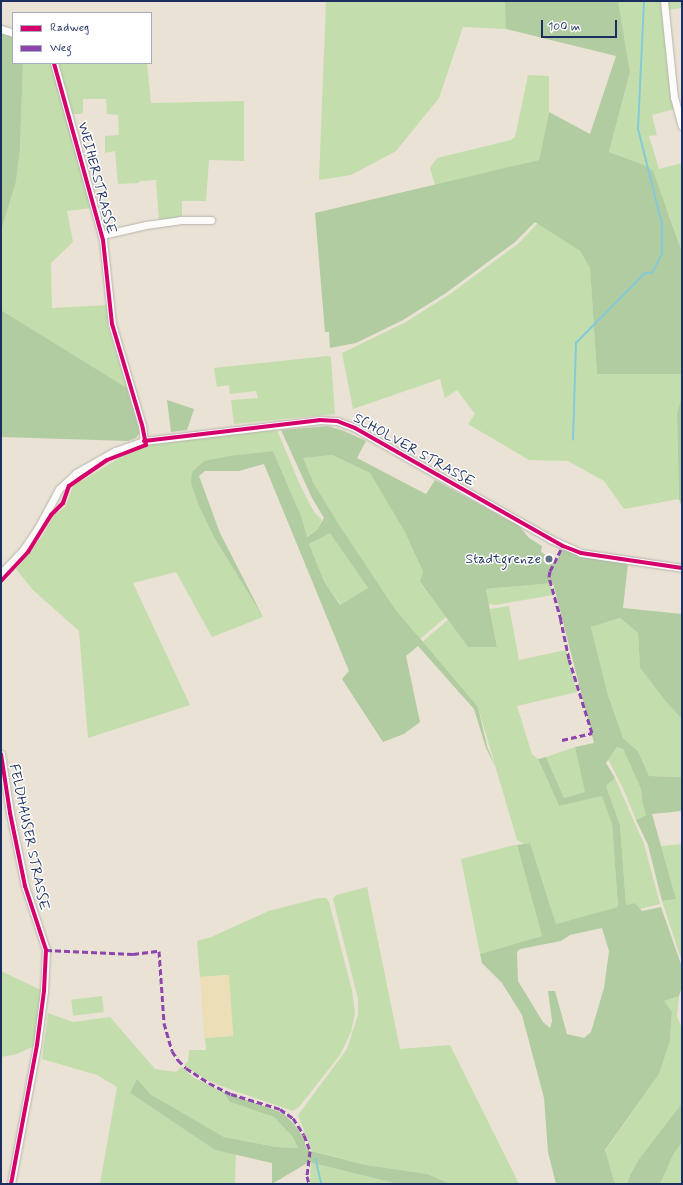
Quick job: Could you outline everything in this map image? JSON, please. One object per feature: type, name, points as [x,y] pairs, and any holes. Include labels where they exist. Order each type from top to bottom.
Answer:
[{"type":"street","points":[[664,1],[674,97],[682,126]]},
{"type":"street","points":[[1,28],[12,33]]},
{"type":"street","name":"WEIHERSTRASSE","points":[[54,64],[102,235],[112,324],[142,425],[144,441]]},
{"type":"street","name":"WEIHERSTRASSE","points":[[102,235],[146,224],[180,220],[211,220]]},
{"type":"street","name":"SCHOLVER STRASSE","points":[[1,573],[23,550],[38,528],[59,489],[76,474],[95,461],[128,445],[144,441],[319,420],[337,421],[355,428],[563,546],[581,553],[682,568]]},
{"type":"street","name":"FELDHAUSER STRASSE","points":[[1,754],[25,886],[46,950],[44,991],[38,1038],[11,1184]]},
{"type":"green space","points":[[326,1],[661,1],[675,109],[652,115],[657,135],[649,136],[659,169],[682,163],[682,252],[668,212],[644,165],[609,152],[630,72],[618,2],[506,26],[506,29],[463,27],[439,98],[396,151],[351,175],[319,180]]},
{"type":"green space","points":[[505,1],[618,1],[630,72],[609,152],[644,165],[653,171],[682,252],[682,374],[597,374],[590,268],[580,251],[535,222],[515,242],[446,293],[403,320],[356,343],[330,348],[329,332],[325,332],[315,213],[539,160],[549,112],[590,134],[616,56],[506,29]]},
{"type":"green space","points":[[665,1],[682,1],[682,8],[666,10]]},
{"type":"green space","points":[[1,30],[12,35],[12,64],[23,64],[20,149],[16,182],[1,231]]},
{"type":"green space","points":[[23,64],[52,64],[91,208],[67,211],[73,242],[51,263],[52,308],[107,305],[108,326],[127,388],[1,310],[1,231],[16,182],[20,149]]},
{"type":"green space","points":[[58,64],[147,64],[151,103],[244,101],[244,161],[209,160],[206,201],[182,201],[182,218],[159,221],[156,180],[140,181],[139,183],[118,184],[115,151],[105,153],[105,136],[119,135],[118,115],[107,114],[106,99],[83,99],[83,112],[81,114],[72,114]]},
{"type":"green space","points":[[528,75],[549,76],[549,112],[539,160],[435,185],[430,168],[437,158],[511,140],[515,137]]},
{"type":"green space","points":[[538,223],[580,251],[590,268],[597,373],[682,374],[682,396],[677,413],[679,499],[624,509],[604,481],[568,461],[529,460],[468,424],[475,414],[457,390],[445,398],[440,379],[353,409],[342,353],[406,322],[450,294],[519,243]]},
{"type":"green space","points":[[1,310],[127,388],[140,432],[136,438],[128,441],[1,437]]},
{"type":"green space","points":[[328,356],[331,357],[335,414],[234,424],[231,400],[258,398],[256,391],[230,394],[229,385],[217,387],[214,368]]},
{"type":"green space","points":[[682,396],[682,507],[679,499],[677,413]]},
{"type":"green space","points":[[167,400],[194,409],[187,430],[171,432]]},
{"type":"green space","points":[[328,426],[344,431],[366,441],[357,458],[426,494],[435,480],[519,526],[529,538],[542,546],[541,552],[556,561],[564,549],[579,555],[628,564],[623,608],[682,614],[682,719],[667,703],[640,668],[638,633],[620,618],[591,627],[608,695],[623,738],[638,751],[649,776],[682,777],[682,811],[652,814],[676,899],[662,901],[648,845],[636,820],[646,815],[642,801],[641,789],[623,749],[617,747],[606,763],[615,778],[606,786],[620,825],[626,905],[635,903],[642,911],[661,907],[682,967],[682,986],[679,996],[664,1001],[672,1012],[670,1041],[659,1074],[605,1150],[615,1184],[556,1184],[548,1152],[544,1098],[522,1015],[502,983],[482,963],[480,954],[542,936],[517,845],[530,843],[556,924],[618,907],[612,824],[602,796],[559,806],[538,759],[546,757],[564,798],[585,792],[575,747],[594,743],[553,583],[486,589],[497,647],[468,647],[420,582],[423,572],[405,532],[370,473],[332,455],[303,458],[313,482],[338,523],[395,609],[478,707],[487,746],[496,768],[486,748],[474,709],[418,646],[406,656],[420,722],[404,734],[383,742],[342,679],[349,671],[264,464],[239,471],[205,471],[199,476],[220,533],[263,617],[215,539],[199,506],[191,483],[192,472],[204,461],[229,456],[273,451],[301,516],[307,537],[317,530],[324,518],[312,498],[281,430]],"holes":[[[330,533],[368,588],[340,605],[324,581],[309,544]],[[602,928],[609,951],[604,988],[591,1032],[584,1038],[567,1034],[555,991],[548,991],[552,1021],[550,1028],[543,1022],[518,981],[517,952],[520,949],[561,941],[570,935]]]},
{"type":"green space","points":[[277,430],[300,485],[314,512],[322,520],[317,530],[306,537],[301,516],[273,451],[192,472],[215,539],[263,617],[212,637],[176,572],[133,583],[190,705],[88,738],[79,631],[33,590],[16,569],[43,535],[53,516],[65,507],[73,486],[121,457],[151,444]]},
{"type":"green space","points":[[332,455],[370,473],[405,531],[423,572],[420,583],[446,617],[420,639],[395,609],[338,523],[313,482],[302,458]]},
{"type":"green space","points":[[330,532],[368,588],[341,605],[324,581],[309,544]]},
{"type":"green space","points":[[550,583],[553,595],[495,605],[489,604],[486,589]]},
{"type":"green space","points":[[509,606],[519,660],[566,650],[577,692],[517,706],[532,754],[538,759],[559,806],[602,795],[612,824],[618,908],[556,924],[530,843],[524,844],[517,840],[478,707],[422,642],[448,620],[468,647],[497,646],[490,609]]},
{"type":"green space","points":[[620,618],[638,633],[640,668],[667,703],[682,719],[682,777],[649,776],[638,751],[623,738],[608,695],[591,627]]},
{"type":"green space","points":[[575,747],[586,792],[564,798],[546,757]]},
{"type":"green space","points":[[617,747],[623,749],[641,789],[642,801],[646,815],[636,820],[623,788],[608,759]]},
{"type":"green space","points":[[615,778],[644,844],[660,904],[640,909],[635,903],[626,905],[620,825],[606,786]]},
{"type":"green space","points":[[682,844],[682,962],[662,901],[676,899],[661,846]]},
{"type":"green space","points":[[517,845],[542,936],[480,954],[461,859]]},
{"type":"green space","points":[[367,887],[400,1049],[450,1045],[519,1184],[451,1184],[427,1174],[366,1165],[312,1151],[298,1115],[347,1049],[358,1015],[358,999],[333,899],[336,895]]},
{"type":"green space","points":[[319,898],[326,898],[329,902],[352,990],[355,1013],[351,1032],[340,1055],[299,1107],[293,1111],[221,1086],[205,1079],[184,1065],[188,1062],[189,1050],[206,1050],[205,1038],[233,1036],[228,975],[200,977],[197,941],[211,937],[269,911]]},
{"type":"green space","points":[[1,971],[41,990],[34,1046],[17,1054],[1,1057]]},
{"type":"green space","points":[[102,996],[104,1012],[73,1016],[71,1000]]},
{"type":"green space","points":[[679,996],[677,1016],[682,1029],[682,1103],[639,1159],[627,1184],[615,1184],[605,1151],[659,1074],[670,1041],[672,1013],[663,1001]]},
{"type":"green space","points":[[48,1013],[73,1022],[110,1017],[155,1069],[176,1072],[182,1067],[194,1078],[222,1091],[230,1102],[274,1117],[292,1136],[298,1148],[276,1147],[224,1137],[150,1094],[130,1093],[215,1150],[236,1154],[235,1184],[100,1184],[117,1087],[97,1075],[42,1059]]},
{"type":"green space","points":[[137,1079],[150,1094],[224,1137],[276,1147],[298,1148],[292,1136],[274,1117],[230,1102],[222,1091],[283,1113],[294,1124],[303,1137],[307,1150],[366,1165],[427,1174],[451,1184],[398,1184],[309,1162],[272,1184],[272,1163],[215,1150],[130,1093]]},
{"type":"green space","points":[[682,1103],[682,1143],[674,1153],[660,1184],[627,1184],[639,1159]]},
{"type":"green space","points":[[682,1143],[682,1184],[660,1184],[674,1153]]},
{"type":"green space","points":[[311,1162],[398,1184],[310,1184]]},
{"type":"sand","points":[[229,975],[233,1036],[204,1038],[200,977]]},
{"type":"waterway","points":[[573,440],[576,343],[645,273],[652,273],[662,254],[662,224],[638,129],[644,1]]},
{"type":"waterway","points":[[316,1159],[322,1184]]},
{"type":"marked path","points":[[562,740],[592,733],[569,659],[561,620],[549,577],[550,571],[563,546]]},
{"type":"marked path","points":[[46,950],[133,954],[159,951],[164,1023],[172,1051],[186,1068],[209,1083],[231,1094],[280,1109],[293,1118],[304,1135],[310,1151],[307,1176],[309,1184]]},
{"type":"cycle path","points":[[1,581],[28,552],[51,515],[63,503],[69,486],[107,460],[146,445],[142,425],[112,324],[103,240],[54,64]]},
{"type":"cycle path","points":[[144,441],[319,420],[337,421],[355,428],[563,546],[581,553],[682,568]]},
{"type":"cycle path","points":[[1,754],[10,813],[25,886],[46,950],[44,991],[37,1045],[11,1184]]},
{"type":"place","name":"Stadtgrenze","points":[[549,559]]}]
